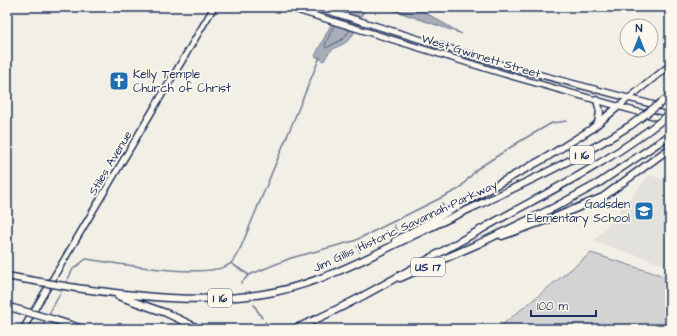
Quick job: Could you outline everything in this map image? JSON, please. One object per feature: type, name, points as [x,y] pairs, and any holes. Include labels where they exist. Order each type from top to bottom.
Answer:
[{"type":"highway","name":"Jim Gillis Historic Savannah Parkway","points":[[7,276],[76,288],[157,298],[194,299],[275,292],[330,274],[569,161],[595,148],[631,125],[670,96]]},
{"type":"highway","points":[[597,100],[600,112],[598,124]]},
{"type":"highway","points":[[381,251],[404,235],[548,157],[598,124],[619,106]]},
{"type":"highway","name":"I 16","points":[[294,329],[378,287],[586,171],[627,146],[670,114]]},
{"type":"highway","name":"US 17","points":[[378,287],[478,244],[587,190],[670,135]]},
{"type":"highway","points":[[478,244],[558,216],[603,197],[670,148]]},
{"type":"highway","points":[[108,292],[166,313],[200,329]]},
{"type":"highway","points":[[8,307],[82,329]]},
{"type":"main road","name":"Stiles Avenue","points":[[24,329],[214,7]]},
{"type":"main road","name":"West Gwinnett Street","points":[[287,7],[364,32],[670,121]]},
{"type":"main road","name":"West Gwinnett Street","points":[[315,7],[503,65],[670,109]]},
{"type":"main road","points":[[619,106],[670,65]]},
{"type":"shaded area","name":"Gadsden Elementary School","points":[[649,175],[670,181],[670,267],[594,241]]},
{"type":"shaded area","points":[[591,253],[670,278],[670,329],[497,329]]},
{"type":"water","points":[[340,7],[364,7],[364,10],[357,27],[349,40],[330,51],[324,61],[315,56]]},
{"type":"water","points":[[384,7],[416,7],[462,34]]},
{"type":"waterway","points":[[65,285],[73,269],[86,259],[139,267],[184,271],[204,271],[220,268],[231,263],[241,247],[320,57]]},
{"type":"waterway","points":[[232,264],[249,275],[291,258],[354,241],[459,189],[477,169],[522,140],[552,123],[567,121]]},
{"type":"waterway","points":[[442,203],[445,209]]},
{"type":"waterway","points":[[394,225],[397,233]]},
{"type":"waterway","points":[[377,238],[380,242]]},
{"type":"waterway","points":[[357,246],[360,252]]},
{"type":"waterway","points":[[241,283],[249,275]]},
{"type":"waterway","points":[[48,316],[63,288]]},
{"type":"waterway","points":[[254,305],[262,318]]},
{"type":"waterway","points":[[42,329],[46,320]]},
{"type":"waterway","points":[[265,322],[270,327]]},
{"type":"place","name":"Kelly Temple Church of Christ","points":[[119,81]]},
{"type":"place","name":"Gadsden Elementary School","points":[[644,211]]}]
